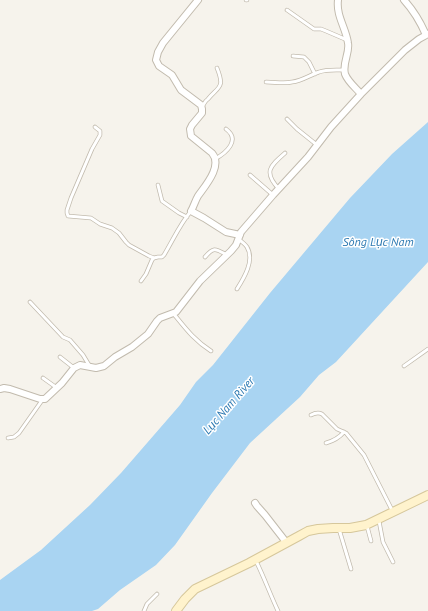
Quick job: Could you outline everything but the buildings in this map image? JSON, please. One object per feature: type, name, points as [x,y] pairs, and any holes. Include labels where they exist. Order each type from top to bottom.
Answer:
[{"type":"street","points":[[198,0],[163,43],[156,60],[159,66],[172,75],[181,90],[201,105],[202,113],[190,129],[191,136],[212,153],[215,159],[213,173],[197,198],[191,211],[226,232],[239,237]]},
{"type":"street","points":[[338,0],[339,16],[344,27],[349,47],[345,63],[346,75],[361,94]]},
{"type":"street","points":[[0,389],[10,389],[36,398],[45,399],[57,388],[74,368],[80,365],[96,368],[104,366],[148,334],[160,318],[176,312],[200,281],[235,247],[239,237],[272,196],[308,157],[331,127],[361,94],[405,50],[419,39],[427,35],[416,14],[404,0]]},
{"type":"street","points":[[176,611],[195,589],[308,531],[324,528],[350,528],[366,525],[428,495]]},
{"type":"street","points":[[255,503],[286,542]]},
{"type":"lane","points":[[287,10],[314,29],[321,29],[348,41]]},
{"type":"lane","points":[[292,56],[304,57],[309,62],[315,74]]},
{"type":"lane","points":[[202,107],[207,99],[220,87],[220,74],[217,68]]},
{"type":"lane","points":[[266,82],[291,83],[324,71],[345,70]]},
{"type":"lane","points":[[287,118],[296,129],[317,145]]},
{"type":"lane","points":[[95,127],[100,131],[100,135],[92,149],[71,198],[67,210],[68,215],[91,218],[100,224],[112,228],[129,245],[154,258],[162,257],[164,255],[191,211]]},
{"type":"lane","points":[[215,159],[222,156],[232,143],[232,135],[230,131],[226,129]]},
{"type":"lane","points":[[279,189],[271,179],[270,170],[274,163],[285,153]]},
{"type":"lane","points":[[250,175],[272,196]]},
{"type":"lane","points":[[158,185],[162,201],[179,213],[187,216]]},
{"type":"lane","points":[[237,289],[243,280],[250,262],[249,251],[239,237]]},
{"type":"lane","points":[[205,257],[210,250],[214,249],[228,255]]},
{"type":"lane","points":[[141,281],[154,258]]},
{"type":"lane","points":[[30,302],[63,337],[70,340],[83,355],[90,367]]},
{"type":"lane","points":[[174,313],[198,343],[211,351]]},
{"type":"lane","points":[[404,366],[428,349]]},
{"type":"lane","points":[[60,357],[74,368]]},
{"type":"lane","points":[[43,378],[57,388]]},
{"type":"lane","points":[[8,438],[18,433],[42,399]]},
{"type":"lane","points":[[311,415],[315,413],[322,414],[337,429],[346,433],[364,455],[393,512]]},
{"type":"lane","points":[[326,443],[340,437],[344,432]]},
{"type":"lane","points":[[379,519],[383,542],[393,562]]},
{"type":"lane","points":[[366,525],[371,541]]},
{"type":"lane","points":[[338,528],[351,569]]},
{"type":"lane","points":[[256,559],[278,611]]},
{"type":"lane","points":[[144,611],[147,604],[157,594]]},
{"type":"water","name":"Sông Lục Nam","points":[[428,122],[428,262],[336,362],[319,375],[300,397],[250,443],[175,545],[156,565],[120,590],[98,609],[92,611],[0,611],[0,580],[41,550],[90,505],[121,473],[180,405],[196,382],[213,365],[270,293],[350,198],[392,154]]},
{"type":"water label","name":"Lục Nam River","points":[[229,406]]}]
